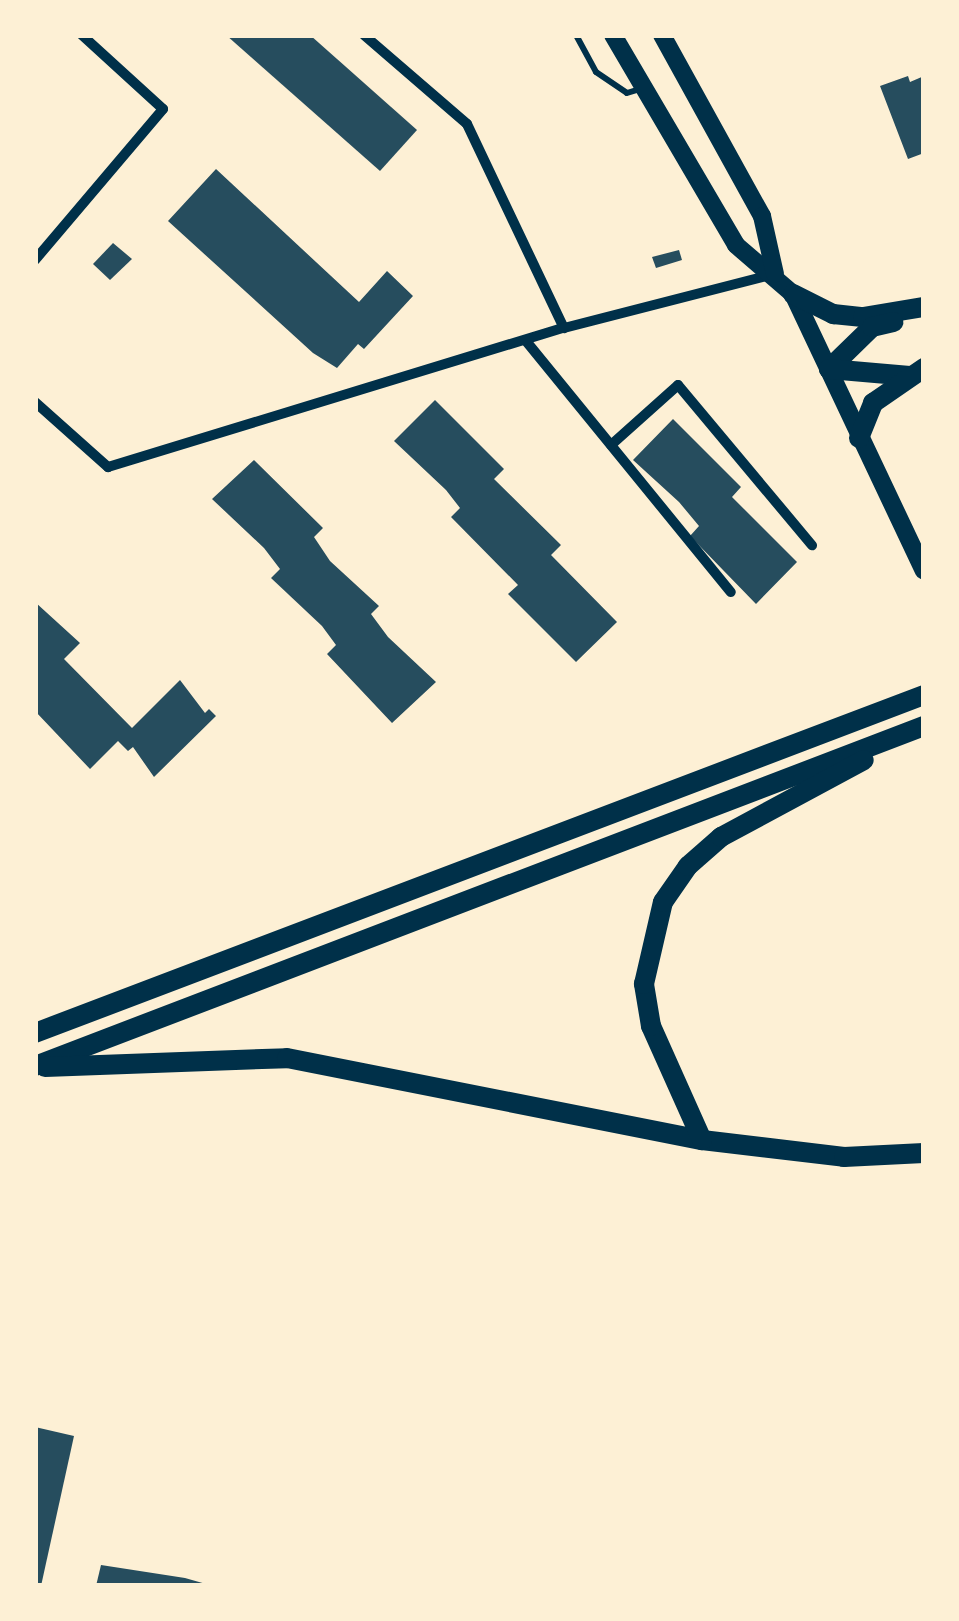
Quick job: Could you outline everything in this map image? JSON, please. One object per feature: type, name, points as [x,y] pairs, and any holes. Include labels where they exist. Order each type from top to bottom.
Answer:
[{"type":"highway","points":[[792,294],[848,316],[924,310]]},
{"type":"highway","points":[[828,370],[872,328],[924,310]]},
{"type":"highway","points":[[828,370],[917,372]]},
{"type":"highway","points":[[860,438],[872,403],[917,372]]},
{"type":"highway","points":[[35,1032],[924,695]]},
{"type":"highway","points":[[35,1066],[923,727]]},
{"type":"highway","points":[[702,1140],[651,1026],[644,984],[663,902],[688,866],[721,836],[923,727]]},
{"type":"highway","points":[[35,1066],[286,1058],[702,1140],[844,1157],[924,1152]]},
{"type":"main road","points":[[613,35],[736,245],[775,274],[792,294],[924,571]]},
{"type":"main road","points":[[662,35],[762,216],[775,274]]},
{"type":"street","points":[[35,260],[163,109],[82,35]]},
{"type":"street","points":[[364,35],[466,124],[564,328]]},
{"type":"street","points":[[35,402],[108,467],[564,328],[775,274]]},
{"type":"street","points":[[526,342],[731,592]]},
{"type":"street","points":[[610,444],[678,385],[812,545]]},
{"type":"lane","points":[[576,35],[596,72],[627,93],[643,88]]},
{"type":"building","points":[[226,35],[310,35],[417,130],[380,171]]},
{"type":"building","points":[[908,76],[910,82],[924,76],[924,153],[908,159],[880,86]]},
{"type":"building","points":[[216,169],[359,302],[387,271],[413,296],[364,349],[358,344],[337,368],[313,353],[168,221]]},
{"type":"building","points":[[113,243],[132,259],[110,280],[93,264]]},
{"type":"building","points":[[679,250],[682,260],[656,268],[652,257]]},
{"type":"building","points":[[435,400],[504,469],[494,479],[561,545],[551,555],[617,622],[576,662],[508,594],[518,585],[451,517],[460,508],[446,490],[394,441]]},
{"type":"building","points":[[673,419],[741,487],[732,497],[797,562],[756,604],[690,536],[699,526],[679,502],[633,460]]},
{"type":"building","points":[[254,460],[323,528],[314,537],[330,561],[379,606],[371,614],[388,637],[436,682],[392,723],[327,654],[336,645],[322,626],[271,578],[280,569],[264,548],[212,499]]},
{"type":"building","points":[[35,602],[80,643],[64,659],[132,728],[180,680],[205,713],[209,709],[216,716],[154,777],[133,747],[128,751],[118,741],[90,769],[35,711]]},
{"type":"building","points":[[35,1427],[74,1436],[41,1586],[35,1586]]},
{"type":"building","points":[[101,1565],[185,1578],[213,1586],[96,1586]]}]
